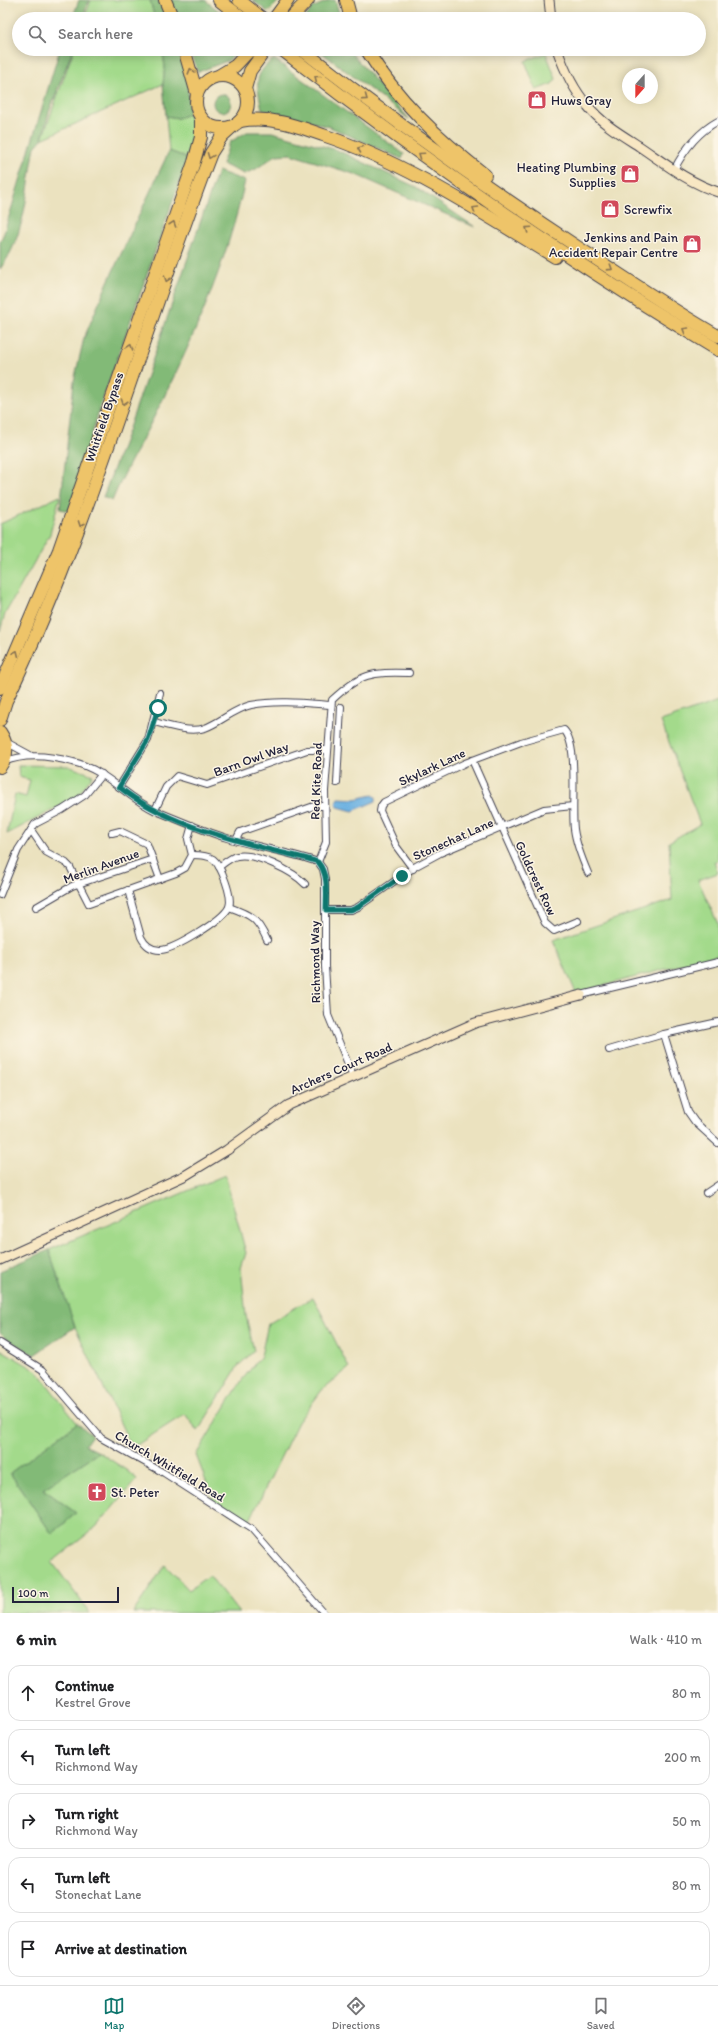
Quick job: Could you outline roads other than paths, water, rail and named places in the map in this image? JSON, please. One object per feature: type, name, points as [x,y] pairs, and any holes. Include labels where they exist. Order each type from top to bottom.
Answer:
[{"type":"highway","points":[[165,0],[170,12]]},
{"type":"highway","points":[[219,0],[234,12]]},
{"type":"highway","points":[[239,0],[254,12]]},
{"type":"highway","points":[[297,12],[308,0]]},
{"type":"highway","points":[[346,0],[349,12]]},
{"type":"highway","points":[[279,12],[286,3]]},
{"type":"highway","points":[[186,56],[197,94],[196,108],[207,124],[225,128],[237,123],[262,119],[282,122],[335,139],[384,159],[431,182],[612,291],[630,297]]},
{"type":"highway","points":[[197,94],[205,81],[220,75],[235,66],[244,56]]},
{"type":"highway","points":[[245,89],[248,76],[261,56]]},
{"type":"highway","points":[[290,56],[415,151],[551,245],[630,297],[718,350]]},
{"type":"highway","points":[[310,56],[422,140],[565,238],[718,336]]},
{"type":"highway","points":[[371,56],[400,96],[435,134],[565,238]]},
{"type":"highway","points":[[220,75],[235,78],[245,89],[249,103],[246,113],[237,123]]},
{"type":"highway","name":"Whitfield Bypass","points":[[0,688],[44,586],[75,505],[194,162],[201,138],[201,117]]},
{"type":"highway","name":"Whitfield Bypass","points":[[0,720],[6,701],[56,591],[84,517],[211,153],[222,136],[237,123]]},
{"type":"highway","points":[[2,737],[6,752],[2,765]]},
{"type":"street","points":[[549,0],[550,12]]},
{"type":"street","points":[[559,56],[564,69],[576,92],[596,116],[674,170],[707,188],[718,192]]},
{"type":"street","points":[[674,170],[680,157],[695,138],[718,121]]},
{"type":"street","points":[[154,722],[197,729],[204,728],[237,710],[252,705],[288,702],[331,702],[355,680],[371,674],[409,673]]},
{"type":"street","points":[[119,787],[148,740],[154,722],[160,693]]},
{"type":"street","name":"Red Kite Road","points":[[318,862],[326,842],[326,771],[331,702]]},
{"type":"street","points":[[337,783],[341,707]]},
{"type":"street","points":[[329,725],[340,725]]},
{"type":"street","name":"Skylark Lane","points":[[413,869],[396,846],[380,811],[381,806],[384,802],[472,760],[521,742],[564,730],[568,734],[572,751],[573,806]]},
{"type":"street","points":[[2,737],[16,749],[35,756]]},
{"type":"street","name":"Barn Owl Way","points":[[154,810],[166,788],[177,776],[207,786],[307,750],[327,750]]},
{"type":"street","points":[[2,765],[18,757],[35,756],[72,761],[102,774],[154,810],[236,840],[318,862]]},
{"type":"street","points":[[472,760],[502,828]]},
{"type":"street","points":[[326,771],[338,771]]},
{"type":"street","points":[[0,895],[18,850],[38,821],[62,810],[85,795],[102,774]]},
{"type":"street","points":[[236,840],[240,832],[314,806],[325,806]]},
{"type":"street","points":[[573,806],[577,843],[588,873]]},
{"type":"street","name":"Stonechat Lane","points":[[326,910],[351,910],[358,907],[413,869],[440,853],[544,809],[573,806]]},
{"type":"street","points":[[31,830],[46,852],[66,863],[80,884],[89,904],[160,879],[185,868],[192,855],[188,839],[192,825]]},
{"type":"street","name":"Goldcrest Row","points":[[502,828],[547,927],[554,931],[578,921]]},
{"type":"street","name":"Merlin Avenue","points":[[112,834],[120,831],[144,842],[149,846],[160,879]]},
{"type":"street","points":[[128,890],[144,944],[155,950],[168,949],[213,924],[229,907],[230,898],[219,867],[214,859],[205,856],[192,855]]},
{"type":"street","points":[[219,867],[238,856],[248,856],[288,870],[299,877],[305,884]]},
{"type":"street","name":"Merlin Avenue","points":[[36,907],[72,886],[153,859]]},
{"type":"street","name":"Richmond Way","points":[[318,862],[323,869],[325,879],[325,966],[328,1015],[353,1076]]},
{"type":"street","points":[[229,907],[251,916],[257,922],[267,940]]},
{"type":"street","name":"Archers Court Road","points":[[0,1260],[186,1175],[227,1150],[289,1105],[475,1023],[580,995],[718,962]]},
{"type":"street","points":[[609,1050],[664,1034],[718,1022]]},
{"type":"street","points":[[664,1034],[688,1112],[695,1122],[718,1143]]},
{"type":"street","points":[[706,1193],[718,1185]]},
{"type":"street","name":"Church Whitfield Road","points":[[0,1343],[43,1370],[100,1438],[164,1472],[252,1529],[324,1613]]},
{"type":"water","points":[[373,795],[376,797],[376,801],[353,811],[338,807],[336,803],[339,798],[355,799]]},
{"type":"place","name":"Huws Gray","points":[[537,100]]},
{"type":"place","name":"Heating Plumbing Supplies","points":[[630,174]]},
{"type":"place","name":"Screwfix","points":[[610,209]]},
{"type":"place","name":"Jenkins and Pain Accident Repair Centre","points":[[692,244]]},
{"type":"place","name":"St. Peter","points":[[97,1492]]}]
